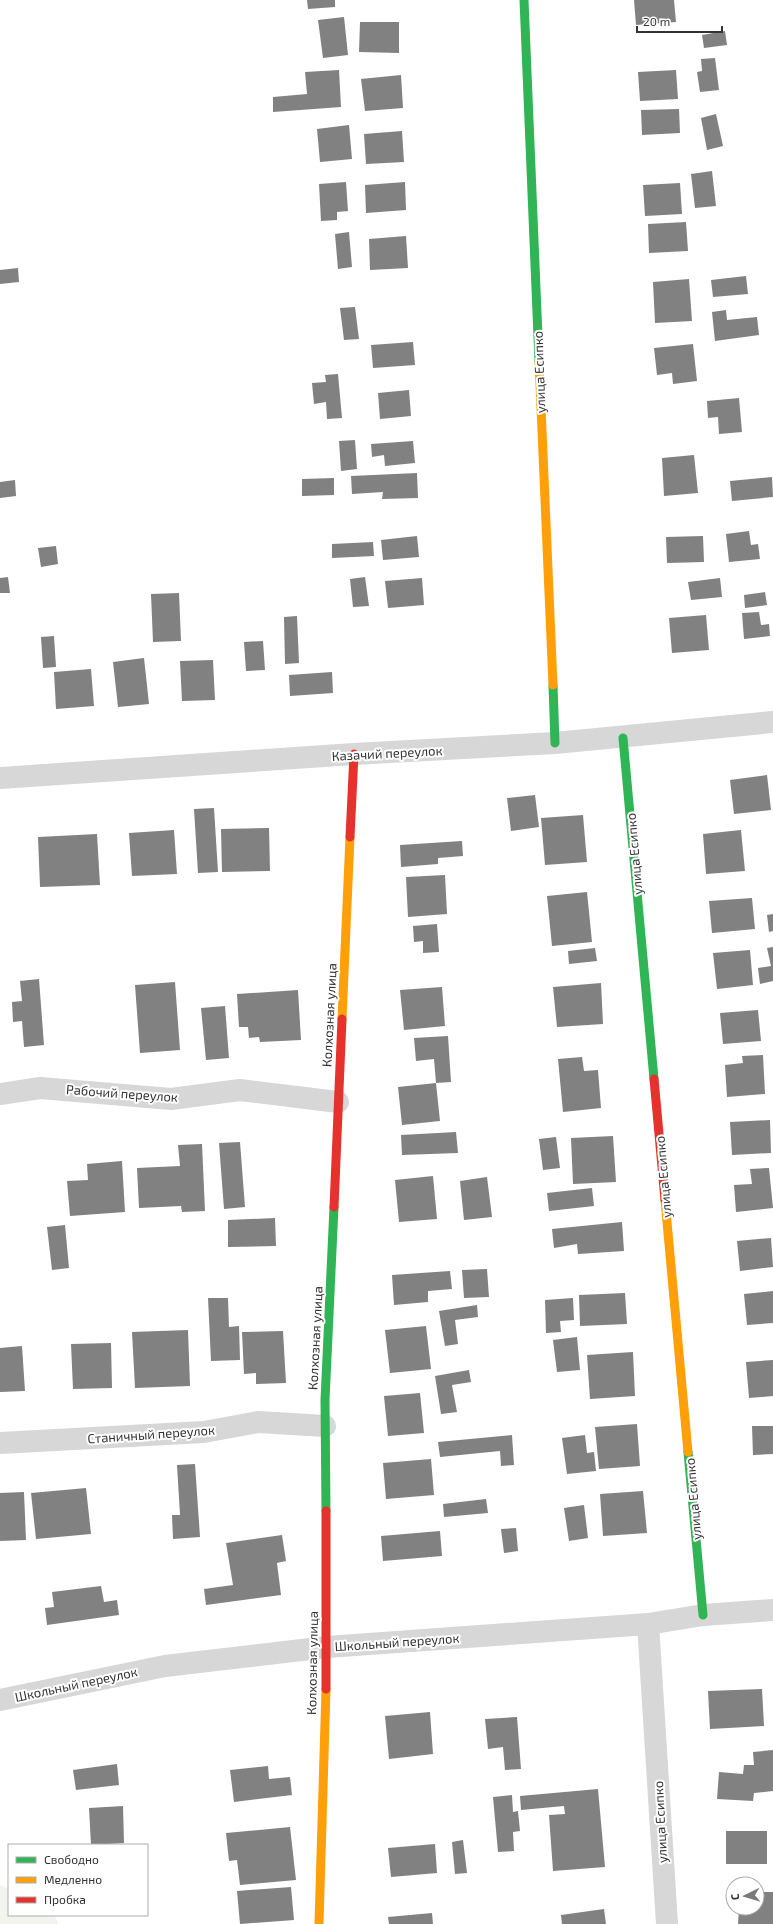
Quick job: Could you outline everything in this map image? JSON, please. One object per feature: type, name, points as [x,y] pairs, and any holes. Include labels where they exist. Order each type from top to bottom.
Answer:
[{"type":"street","name":"улица Есипко","points":[[524,0],[555,743]]},
{"type":"street","name":"Казачий переулок","points":[[0,778],[354,754],[555,743],[623,738],[773,722]]},
{"type":"street","name":"улица Есипко","points":[[623,738],[703,1615]]},
{"type":"street","name":"Колхозная улица","points":[[319,1924],[327,1647],[325,1426],[354,754]]},
{"type":"street","name":"Рабочий переулок","points":[[0,1094],[40,1088],[171,1099],[240,1090],[338,1102]]},
{"type":"street","name":"Станичный переулок","points":[[0,1443],[204,1432],[258,1422],[325,1426]]},
{"type":"street","name":"Школьный переулок","points":[[0,1700],[166,1666],[327,1647],[648,1624],[703,1615],[773,1610]]},
{"type":"street","name":"улица Есипко","points":[[648,1624],[667,1924]]},
{"type":"shaded area","points":[[0,1885],[8,1889],[8,1916],[55,1916],[59,1924],[0,1924]]},
{"type":"building","points":[[307,0],[335,0],[335,7],[308,9]]},
{"type":"building","points":[[634,0],[674,0],[676,22],[636,25]]},
{"type":"building","points":[[344,17],[348,55],[323,58],[318,20]]},
{"type":"building","points":[[360,22],[399,22],[399,53],[359,52]]},
{"type":"building","points":[[725,31],[727,45],[704,48],[702,35]]},
{"type":"building","points":[[715,58],[719,90],[700,92],[697,72],[702,71],[701,59]]},
{"type":"building","points":[[339,70],[341,107],[273,112],[273,97],[307,94],[305,72]]},
{"type":"building","points":[[676,70],[678,99],[640,101],[638,72]]},
{"type":"building","points":[[401,75],[403,108],[365,111],[361,79]]},
{"type":"building","points":[[679,109],[680,133],[642,135],[641,110]]},
{"type":"building","points":[[716,114],[723,146],[707,150],[701,118]]},
{"type":"building","points":[[349,125],[352,159],[320,162],[317,129]]},
{"type":"building","points":[[402,131],[404,162],[366,164],[364,134]]},
{"type":"building","points":[[712,171],[716,206],[695,208],[691,174]]},
{"type":"building","points":[[346,182],[348,211],[337,212],[337,220],[321,221],[319,184]]},
{"type":"building","points":[[405,182],[406,210],[366,213],[365,185]]},
{"type":"building","points":[[680,183],[682,214],[645,216],[643,185]]},
{"type":"building","points":[[686,222],[688,251],[649,253],[648,224]]},
{"type":"building","points":[[349,232],[352,267],[338,269],[335,234]]},
{"type":"building","points":[[406,236],[408,268],[370,270],[369,239]]},
{"type":"building","points":[[18,268],[19,282],[0,284],[0,270]]},
{"type":"building","points":[[746,276],[748,294],[713,297],[711,280]]},
{"type":"building","points":[[689,279],[692,321],[655,323],[653,282]]},
{"type":"building","points":[[355,307],[359,339],[344,340],[340,308]]},
{"type":"building","points":[[726,310],[727,320],[757,317],[759,335],[715,341],[712,312]]},
{"type":"building","points":[[413,342],[415,365],[373,368],[371,345]]},
{"type":"building","points":[[693,344],[697,381],[673,384],[672,373],[657,375],[654,348]]},
{"type":"building","points":[[338,374],[342,418],[327,419],[326,402],[314,404],[312,383],[326,382],[325,375]]},
{"type":"building","points":[[409,390],[411,416],[380,419],[378,393]]},
{"type":"building","points":[[739,398],[742,432],[719,434],[718,417],[708,418],[707,401]]},
{"type":"building","points":[[355,440],[357,469],[341,471],[339,441]]},
{"type":"building","points":[[413,441],[415,463],[385,466],[384,455],[372,457],[371,444]]},
{"type":"building","points":[[694,455],[698,493],[664,496],[662,458]]},
{"type":"building","points":[[417,473],[418,498],[382,499],[383,492],[352,494],[351,476]]},
{"type":"building","points":[[772,477],[773,497],[732,501],[730,481]]},
{"type":"building","points":[[334,478],[334,495],[302,496],[302,479]]},
{"type":"building","points":[[15,480],[16,496],[0,498],[0,482]]},
{"type":"building","points":[[749,531],[751,545],[758,544],[760,559],[729,562],[726,534]]},
{"type":"building","points":[[417,536],[419,557],[383,560],[381,540]]},
{"type":"building","points":[[703,536],[704,562],[667,563],[666,537]]},
{"type":"building","points":[[373,542],[374,556],[332,558],[332,544]]},
{"type":"building","points":[[56,546],[58,564],[41,567],[38,548]]},
{"type":"building","points":[[8,577],[10,593],[0,593],[0,578]]},
{"type":"building","points":[[365,577],[369,606],[353,607],[350,579]]},
{"type":"building","points":[[422,578],[424,605],[388,608],[385,581]]},
{"type":"building","points":[[720,578],[722,597],[691,600],[688,582]]},
{"type":"building","points":[[765,592],[767,605],[745,608],[744,595]]},
{"type":"building","points":[[179,593],[181,641],[153,642],[151,594]]},
{"type":"building","points":[[759,612],[761,625],[769,624],[770,636],[744,639],[742,613]]},
{"type":"building","points":[[706,615],[709,650],[672,653],[669,618]]},
{"type":"building","points":[[297,616],[299,663],[285,664],[284,617]]},
{"type":"building","points":[[54,636],[56,667],[43,668],[41,637]]},
{"type":"building","points":[[263,641],[265,670],[246,671],[244,642]]},
{"type":"building","points":[[144,658],[149,704],[118,707],[113,662]]},
{"type":"building","points":[[213,660],[215,700],[182,701],[180,661]]},
{"type":"building","points":[[91,669],[94,706],[56,709],[54,672]]},
{"type":"building","points":[[332,672],[333,693],[290,696],[289,675]]},
{"type":"building","points":[[767,775],[771,810],[734,814],[730,780]]},
{"type":"building","points":[[535,795],[539,827],[511,831],[507,798]]},
{"type":"building","points":[[214,808],[218,872],[198,873],[194,809]]},
{"type":"building","points":[[583,815],[587,862],[545,865],[541,818]]},
{"type":"building","points":[[269,828],[270,871],[222,872],[221,829]]},
{"type":"building","points":[[174,830],[177,874],[132,876],[129,833]]},
{"type":"building","points":[[741,830],[745,871],[706,874],[703,834]]},
{"type":"building","points":[[97,834],[100,885],[40,887],[38,837]]},
{"type":"building","points":[[462,841],[463,856],[438,858],[438,864],[401,867],[400,845]]},
{"type":"building","points":[[445,875],[447,914],[408,917],[406,877]]},
{"type":"building","points":[[587,892],[592,942],[552,946],[547,896]]},
{"type":"building","points":[[752,898],[755,929],[712,933],[709,901]]},
{"type":"building","points":[[773,914],[773,931],[769,932],[767,915]]},
{"type":"building","points":[[437,924],[439,952],[423,953],[423,941],[414,942],[413,926]]},
{"type":"building","points":[[773,947],[773,981],[760,984],[758,968],[771,966],[767,948]]},
{"type":"building","points":[[595,948],[597,961],[569,964],[568,951]]},
{"type":"building","points":[[750,950],[753,985],[717,989],[713,953]]},
{"type":"building","points":[[39,979],[44,1045],[24,1047],[22,1021],[13,1022],[12,1002],[22,1001],[20,981]]},
{"type":"building","points":[[175,982],[180,1050],[140,1053],[135,985]]},
{"type":"building","points":[[601,983],[603,1024],[557,1027],[553,987]]},
{"type":"building","points":[[442,987],[445,1026],[404,1030],[400,990]]},
{"type":"building","points":[[298,990],[301,1040],[260,1042],[259,1037],[249,1038],[248,1027],[239,1027],[237,994]]},
{"type":"building","points":[[225,1006],[229,1058],[206,1060],[201,1008]]},
{"type":"building","points":[[758,1010],[761,1041],[723,1044],[720,1013]]},
{"type":"building","points":[[448,1036],[451,1082],[436,1083],[434,1059],[416,1061],[414,1038]]},
{"type":"building","points":[[763,1055],[765,1094],[727,1097],[725,1065],[743,1063],[742,1056]]},
{"type":"building","points":[[582,1057],[584,1071],[598,1070],[601,1108],[563,1112],[558,1059]]},
{"type":"building","points":[[436,1083],[440,1121],[402,1125],[398,1087]]},
{"type":"building","points":[[770,1120],[771,1153],[732,1155],[730,1122]]},
{"type":"building","points":[[456,1132],[458,1153],[402,1155],[401,1135]]},
{"type":"building","points":[[613,1136],[616,1182],[573,1184],[571,1138]]},
{"type":"building","points":[[556,1137],[560,1168],[543,1170],[539,1139]]},
{"type":"building","points":[[240,1142],[245,1207],[224,1209],[219,1143]]},
{"type":"building","points":[[202,1144],[205,1211],[182,1212],[181,1206],[139,1208],[137,1168],[180,1166],[178,1145]]},
{"type":"building","points":[[122,1161],[125,1212],[70,1216],[67,1181],[88,1180],[87,1164]]},
{"type":"building","points":[[769,1168],[773,1208],[736,1212],[734,1185],[752,1184],[750,1169]]},
{"type":"building","points":[[433,1176],[437,1219],[399,1222],[395,1180]]},
{"type":"building","points":[[487,1177],[492,1217],[464,1220],[460,1181]]},
{"type":"building","points":[[592,1188],[594,1206],[549,1211],[547,1193]]},
{"type":"building","points":[[275,1218],[276,1246],[228,1247],[228,1220]]},
{"type":"building","points":[[622,1222],[624,1251],[578,1254],[577,1244],[554,1248],[552,1229]]},
{"type":"building","points":[[65,1225],[69,1268],[52,1270],[47,1227]]},
{"type":"building","points":[[771,1238],[773,1267],[740,1271],[737,1241]]},
{"type":"building","points":[[487,1269],[489,1297],[464,1298],[462,1270]]},
{"type":"building","points":[[450,1271],[452,1289],[428,1291],[428,1302],[394,1305],[392,1275]]},
{"type":"building","points":[[773,1291],[773,1323],[747,1325],[744,1294]]},
{"type":"building","points":[[625,1293],[627,1324],[580,1326],[579,1295]]},
{"type":"building","points":[[208,1298],[228,1298],[229,1327],[239,1326],[240,1360],[211,1361]]},
{"type":"building","points":[[573,1298],[574,1320],[560,1321],[561,1332],[546,1333],[545,1300]]},
{"type":"building","points":[[477,1305],[478,1317],[455,1320],[458,1344],[445,1346],[439,1311]]},
{"type":"building","points":[[426,1326],[431,1369],[390,1373],[385,1330]]},
{"type":"building","points":[[188,1330],[190,1386],[135,1388],[132,1332]]},
{"type":"building","points":[[283,1331],[286,1383],[256,1384],[256,1373],[244,1374],[242,1332]]},
{"type":"building","points":[[577,1337],[580,1370],[557,1372],[553,1340]]},
{"type":"building","points":[[111,1343],[112,1388],[73,1389],[71,1344]]},
{"type":"building","points":[[22,1346],[25,1391],[0,1392],[0,1348]]},
{"type":"building","points":[[633,1352],[635,1396],[590,1399],[587,1355]]},
{"type":"building","points":[[773,1360],[773,1396],[749,1398],[746,1362]]},
{"type":"building","points":[[469,1370],[471,1382],[452,1385],[457,1412],[441,1414],[435,1376]]},
{"type":"building","points":[[420,1393],[424,1433],[388,1436],[384,1396]]},
{"type":"building","points":[[637,1424],[640,1466],[599,1469],[595,1427]]},
{"type":"building","points":[[752,1426],[773,1426],[773,1454],[753,1455]]},
{"type":"building","points":[[512,1435],[514,1465],[501,1466],[500,1451],[440,1457],[438,1442]]},
{"type":"building","points":[[585,1435],[587,1453],[594,1452],[596,1471],[567,1474],[562,1438]]},
{"type":"building","points":[[431,1459],[434,1495],[386,1499],[383,1463]]},
{"type":"building","points":[[195,1464],[200,1537],[173,1539],[172,1515],[180,1515],[177,1465]]},
{"type":"building","points":[[86,1488],[91,1534],[36,1539],[31,1493]]},
{"type":"building","points":[[643,1491],[647,1533],[603,1536],[600,1494]]},
{"type":"building","points":[[24,1492],[26,1540],[0,1541],[0,1493]]},
{"type":"building","points":[[486,1499],[488,1513],[444,1517],[443,1504]]},
{"type":"building","points":[[584,1505],[588,1538],[569,1541],[564,1508]]},
{"type":"building","points":[[516,1528],[518,1551],[504,1553],[501,1529]]},
{"type":"building","points":[[440,1531],[442,1556],[383,1561],[381,1536]]},
{"type":"building","points":[[282,1535],[286,1561],[277,1563],[281,1595],[206,1605],[204,1589],[233,1585],[226,1543]]},
{"type":"building","points":[[101,1586],[104,1602],[117,1600],[119,1615],[47,1625],[45,1608],[54,1607],[52,1592]]},
{"type":"building","points":[[762,1689],[764,1726],[710,1729],[708,1691]]},
{"type":"building","points":[[430,1712],[433,1754],[389,1759],[385,1716]]},
{"type":"building","points":[[517,1717],[521,1769],[505,1770],[503,1747],[488,1749],[485,1719]]},
{"type":"building","points":[[773,1750],[773,1791],[754,1793],[753,1801],[717,1799],[719,1772],[743,1774],[744,1765],[754,1765],[753,1752]]},
{"type":"building","points":[[117,1764],[119,1785],[76,1790],[73,1770]]},
{"type":"building","points":[[268,1766],[269,1779],[290,1777],[292,1795],[234,1802],[230,1770]]},
{"type":"building","points":[[598,1789],[605,1867],[553,1871],[549,1815],[565,1814],[564,1806],[521,1810],[520,1796]]},
{"type":"building","points":[[512,1795],[513,1812],[518,1811],[520,1831],[513,1832],[514,1851],[498,1852],[493,1797]]},
{"type":"building","points":[[123,1806],[124,1843],[91,1844],[89,1808]]},
{"type":"building","points":[[290,1827],[296,1880],[240,1885],[237,1860],[229,1861],[226,1833]]},
{"type":"building","points":[[726,1831],[767,1831],[767,1864],[726,1864]]},
{"type":"building","points":[[463,1840],[467,1873],[455,1874],[452,1842]]},
{"type":"building","points":[[435,1844],[437,1873],[391,1877],[388,1848]]},
{"type":"building","points":[[291,1887],[294,1920],[240,1924],[237,1891]]},
{"type":"building","points":[[765,1892],[773,1892],[773,1924],[738,1924],[738,1916],[765,1916]]},
{"type":"building","points":[[604,1909],[606,1924],[562,1924],[561,1915]]},
{"type":"building","points":[[432,1913],[433,1924],[389,1924],[388,1917]]},
{"type":"traffic: fast","points":[[524,0],[539,361]]},
{"type":"traffic: fast","points":[[553,685],[555,743]]},
{"type":"traffic: fast","points":[[623,738],[654,1079]]},
{"type":"traffic: fast","points":[[326,1511],[325,1400],[334,1207]]},
{"type":"traffic: fast","points":[[688,1452],[703,1615]]},
{"type":"traffic: slow","points":[[539,361],[553,685]]},
{"type":"traffic: slow","points":[[342,1019],[350,837]]},
{"type":"traffic: slow","points":[[665,1200],[688,1452]]},
{"type":"traffic: slow","points":[[319,1924],[326,1689]]},
{"type":"traffic: jam","points":[[350,837],[354,754]]},
{"type":"traffic: jam","points":[[334,1207],[342,1019]]},
{"type":"traffic: jam","points":[[654,1079],[665,1200]]},
{"type":"traffic: jam","points":[[326,1511],[326,1689]]}]
